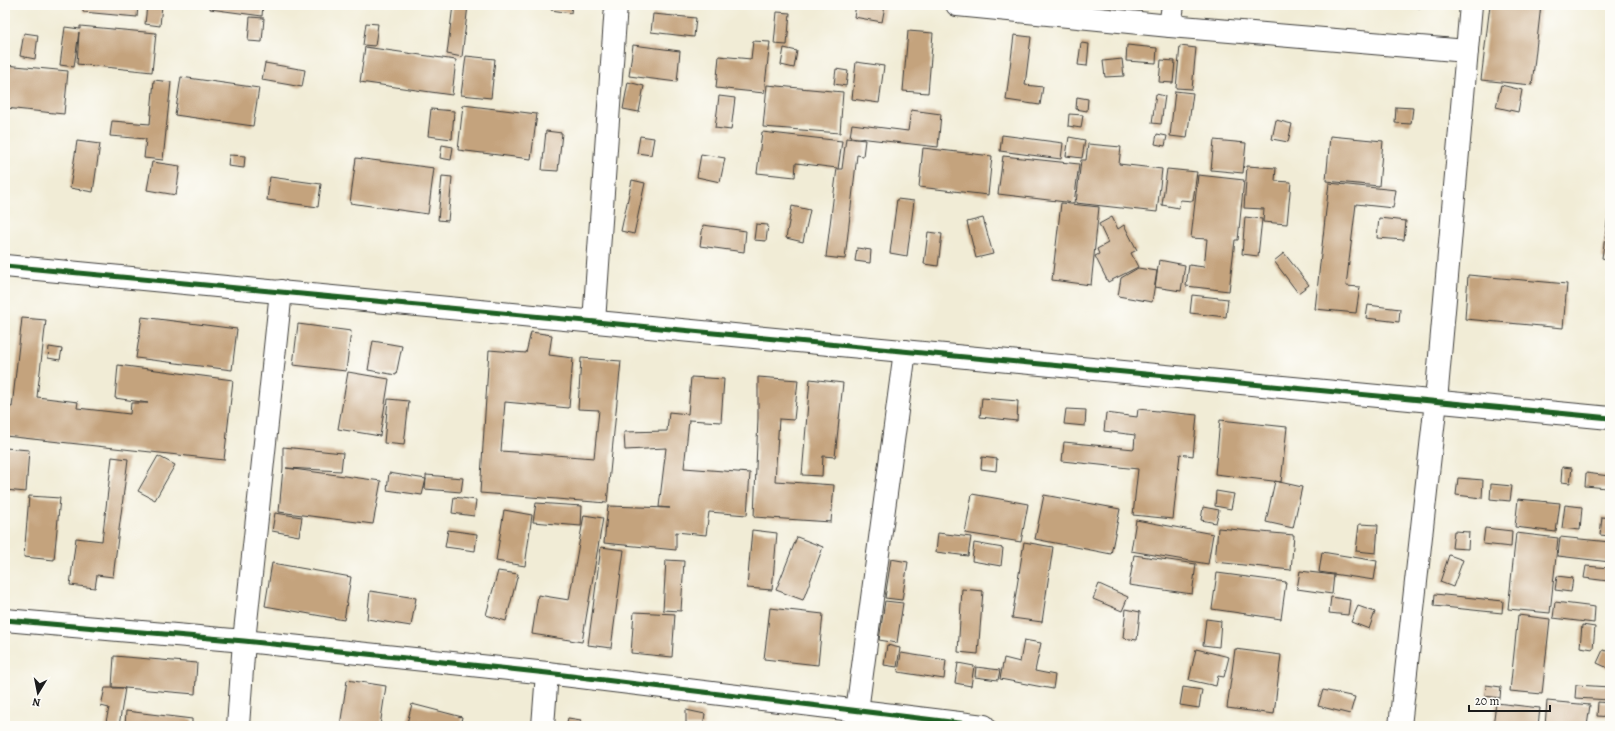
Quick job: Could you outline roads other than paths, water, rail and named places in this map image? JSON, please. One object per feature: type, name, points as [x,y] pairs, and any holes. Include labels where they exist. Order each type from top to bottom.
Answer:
[{"type":"street","points":[[594,322],[616,5]]},
{"type":"street","points":[[956,5],[1170,26],[1467,51]]},
{"type":"street","points":[[1170,26],[1173,5]]},
{"type":"street","points":[[1400,726],[1436,401],[1471,5]]},
{"type":"street","points":[[5,266],[1610,418]]},
{"type":"street","points":[[238,726],[244,641],[281,291]]},
{"type":"street","points":[[855,718],[905,351]]},
{"type":"street","points":[[5,620],[244,641],[547,673],[855,718],[984,726]]},
{"type":"street","points":[[543,726],[547,673]]}]
